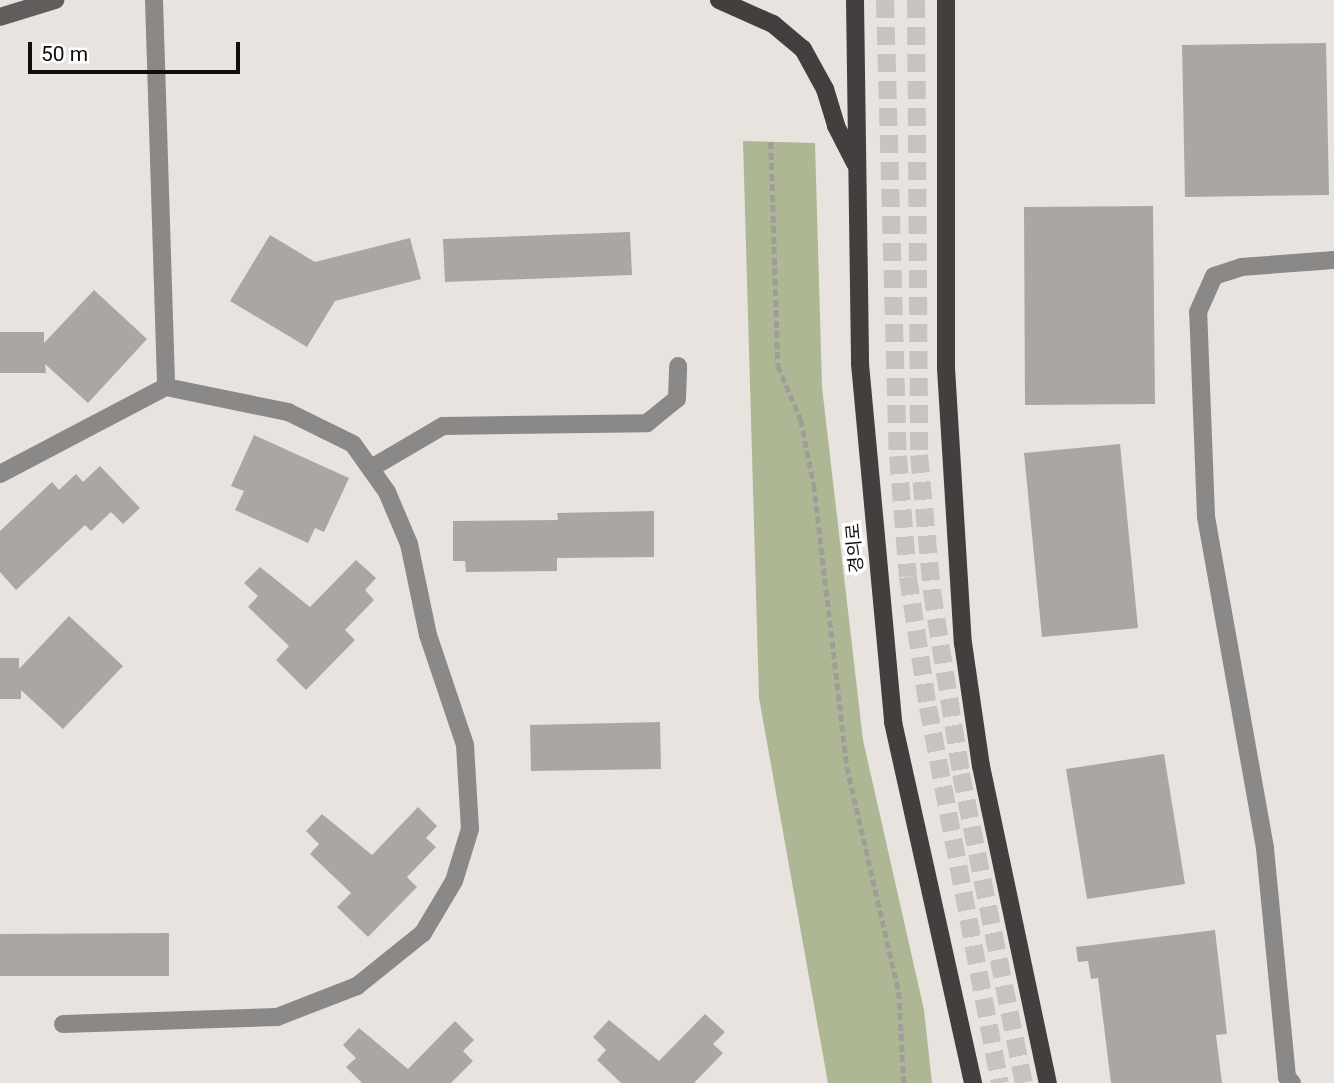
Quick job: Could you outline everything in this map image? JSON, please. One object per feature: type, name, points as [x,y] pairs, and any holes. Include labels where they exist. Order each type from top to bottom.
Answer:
[{"type":"main road","points":[[719,0],[774,24],[803,49],[825,89],[836,126],[858,168]]},
{"type":"main road","name":"경의로","points":[[855,0],[860,364],[893,722],[973,1083]]},
{"type":"main road","points":[[946,0],[946,368],[964,643],[981,766],[1048,1083]]},
{"type":"street","points":[[0,18],[55,0]]},
{"type":"street","points":[[154,0],[166,387]]},
{"type":"street","points":[[1292,1083],[1287,1077],[1265,848],[1206,516],[1198,312],[1214,276],[1241,267],[1334,260]]},
{"type":"street","points":[[373,467],[443,426],[647,423],[677,399],[678,366]]},
{"type":"street","points":[[0,474],[101,417],[166,387],[288,412],[353,444],[373,467],[409,544],[428,635],[464,745],[470,829],[454,881],[423,933],[357,986],[277,1017],[63,1024]]},
{"type":"path","points":[[771,142],[778,366],[800,420],[814,485],[847,767],[899,992],[904,1083]]},
{"type":"green space","points":[[743,141],[815,143],[822,387],[863,740],[924,1010],[932,1083],[828,1083],[759,698]]},
{"type":"building","points":[[1326,43],[1329,195],[1185,197],[1182,45]]},
{"type":"building","points":[[1153,206],[1155,404],[1025,405],[1024,207]]},
{"type":"building","points":[[630,232],[632,275],[445,282],[443,239]]},
{"type":"building","points":[[270,235],[315,262],[410,238],[421,279],[335,301],[307,347],[230,301]]},
{"type":"building","points":[[94,290],[147,339],[88,403],[45,364],[46,373],[0,373],[0,332],[44,332],[44,343]]},
{"type":"building","points":[[254,435],[349,478],[324,532],[315,528],[308,543],[235,510],[244,491],[231,486]]},
{"type":"building","points":[[1120,444],[1138,628],[1042,637],[1024,453]]},
{"type":"building","points":[[100,466],[140,508],[123,524],[111,512],[91,531],[85,525],[16,590],[0,572],[0,531],[52,482],[59,490],[76,474],[83,482]]},
{"type":"building","points":[[654,511],[654,557],[557,558],[557,571],[466,572],[465,561],[453,561],[453,521],[558,520],[557,513]]},
{"type":"building","points":[[356,560],[376,578],[365,590],[374,600],[345,630],[355,640],[306,690],[276,660],[289,646],[248,607],[258,596],[244,583],[260,567],[310,607]]},
{"type":"building","points":[[69,616],[123,666],[63,729],[21,690],[21,699],[0,699],[0,658],[19,658],[19,669]]},
{"type":"building","points":[[660,722],[661,769],[531,771],[530,725]]},
{"type":"building","points":[[1164,754],[1185,884],[1087,899],[1066,769]]},
{"type":"building","points":[[418,807],[437,826],[426,838],[436,847],[407,877],[417,887],[368,937],[337,907],[351,893],[310,854],[319,844],[306,831],[322,814],[372,855]]},
{"type":"building","points":[[1215,930],[1227,1034],[1216,1035],[1222,1083],[1111,1083],[1098,978],[1091,979],[1088,961],[1078,962],[1076,947]]},
{"type":"building","points":[[169,933],[169,976],[0,976],[0,934]]},
{"type":"building","points":[[705,1014],[725,1032],[713,1044],[723,1053],[694,1083],[621,1083],[597,1060],[606,1050],[593,1037],[609,1020],[659,1061]]},
{"type":"building","points":[[455,1021],[474,1040],[463,1051],[473,1061],[451,1083],[362,1083],[346,1067],[356,1058],[343,1045],[359,1028],[408,1069]]},
{"type":"tunnel","points":[[885,0],[898,456],[908,577],[928,707],[1000,1083]]},
{"type":"tunnel","points":[[916,0],[919,455],[932,592],[961,774],[1024,1083]]}]
